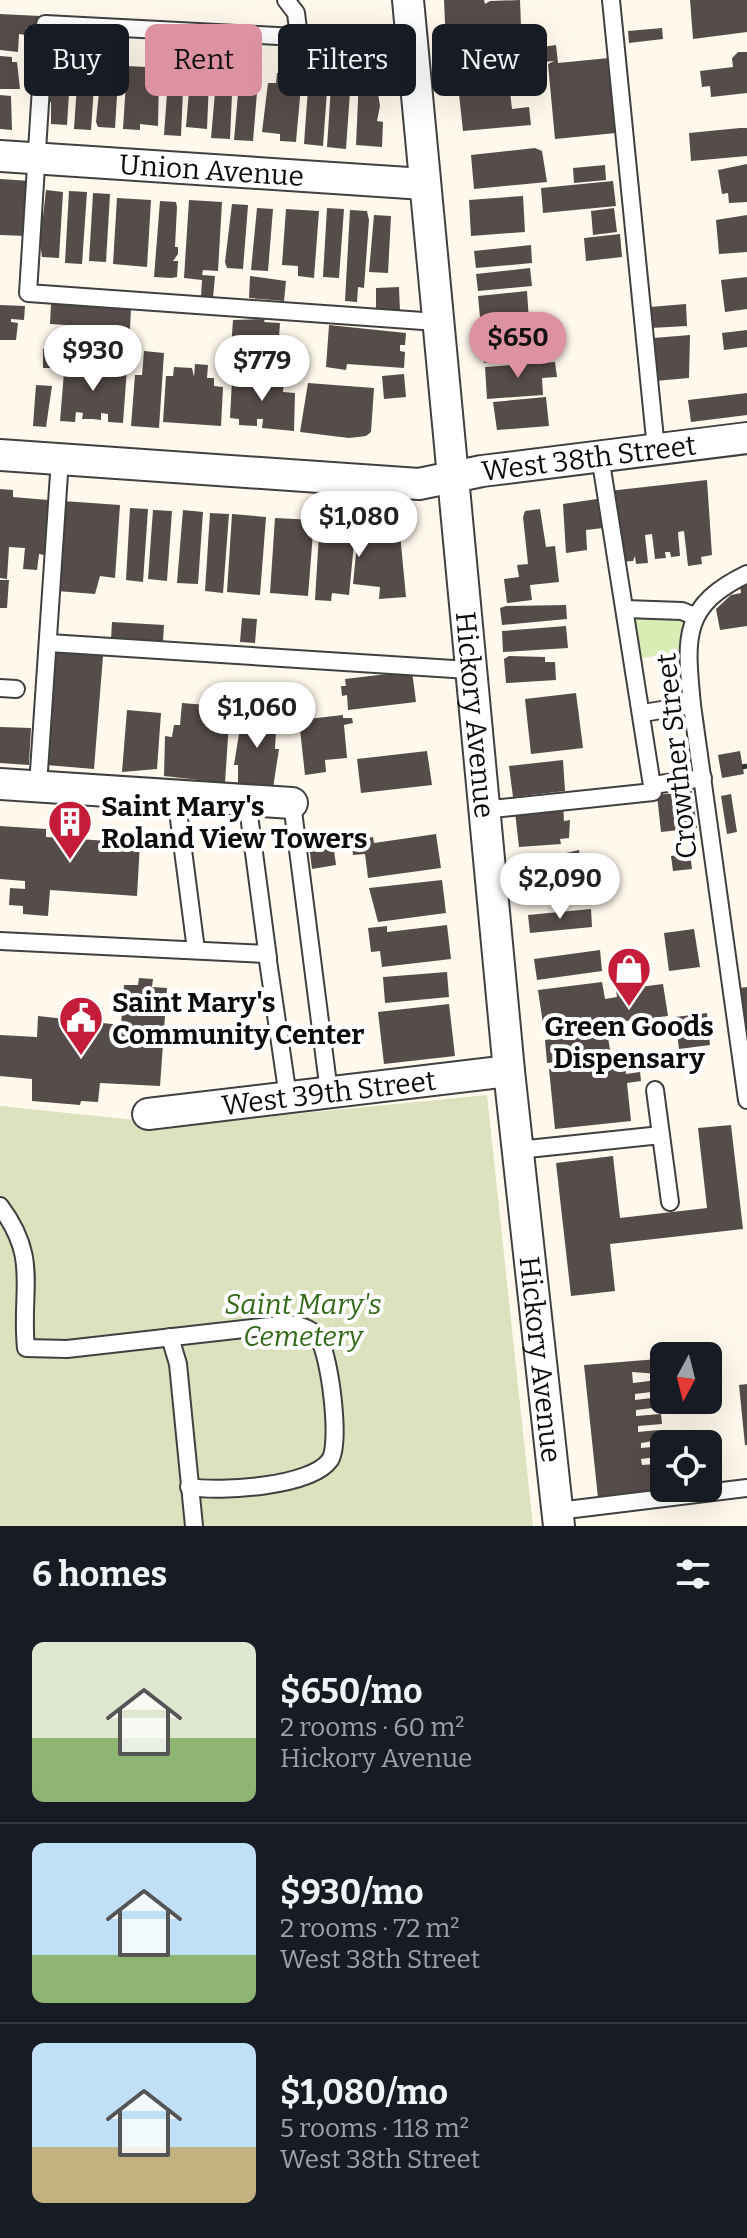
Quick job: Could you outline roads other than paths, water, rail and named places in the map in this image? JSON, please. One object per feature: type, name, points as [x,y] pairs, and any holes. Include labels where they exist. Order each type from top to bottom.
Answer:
[{"type":"street","name":"Hickory Avenue","points":[[408,0],[410,24]]},
{"type":"street","name":"Hickory Avenue","points":[[416,90],[509,1071],[559,1519]]},
{"type":"street","name":"Union Avenue","points":[[0,156],[424,184]]},
{"type":"street","name":"West 38th Street","points":[[0,455],[419,484],[600,456],[747,438]]},
{"type":"street","points":[[0,784],[292,803]]},
{"type":"street","name":"West 39th Street","points":[[148,1114],[509,1071]]},
{"type":"lane","points":[[286,0],[296,13],[297,24]]},
{"type":"lane","points":[[611,0],[656,449]]},
{"type":"lane","points":[[278,36],[45,24],[28,293],[437,322]]},
{"type":"lane","points":[[600,456],[653,788]]},
{"type":"lane","points":[[38,786],[60,459]]},
{"type":"lane","name":"Crowther Street","points":[[747,574],[723,587],[694,616],[688,642],[692,705],[747,1100]]},
{"type":"lane","points":[[625,609],[682,611],[694,616]]},
{"type":"lane","points":[[49,643],[469,670]]},
{"type":"lane","points":[[643,713],[692,705]]},
{"type":"lane","points":[[483,810],[653,788],[703,778]]},
{"type":"lane","points":[[176,796],[196,950]]},
{"type":"lane","points":[[247,800],[288,1097]]},
{"type":"lane","points":[[292,803],[329,1092]]},
{"type":"lane","points":[[0,941],[267,954],[268,958]]},
{"type":"lane","points":[[655,1090],[670,1202]]},
{"type":"lane","points":[[518,1150],[661,1135]]},
{"type":"lane","points":[[0,1206],[14,1225],[25,1251],[26,1348],[67,1349],[288,1324],[306,1327],[323,1349],[336,1433],[334,1452],[313,1474],[219,1490],[189,1487]]},
{"type":"lane","points":[[170,1337],[178,1364],[194,1526]]},
{"type":"lane","points":[[559,1519],[747,1488]]},
{"type":"place","name":"Saint Mary's Roland View Towers","points":[[70,861]]},
{"type":"place","name":"Green Goods Dispensary","points":[[629,1008]]},
{"type":"place","name":"Saint Mary's Community Center","points":[[81,1057]]},
{"type":"park label","name":"Saint Mary's Cemetery","points":[[303,1320]]}]
